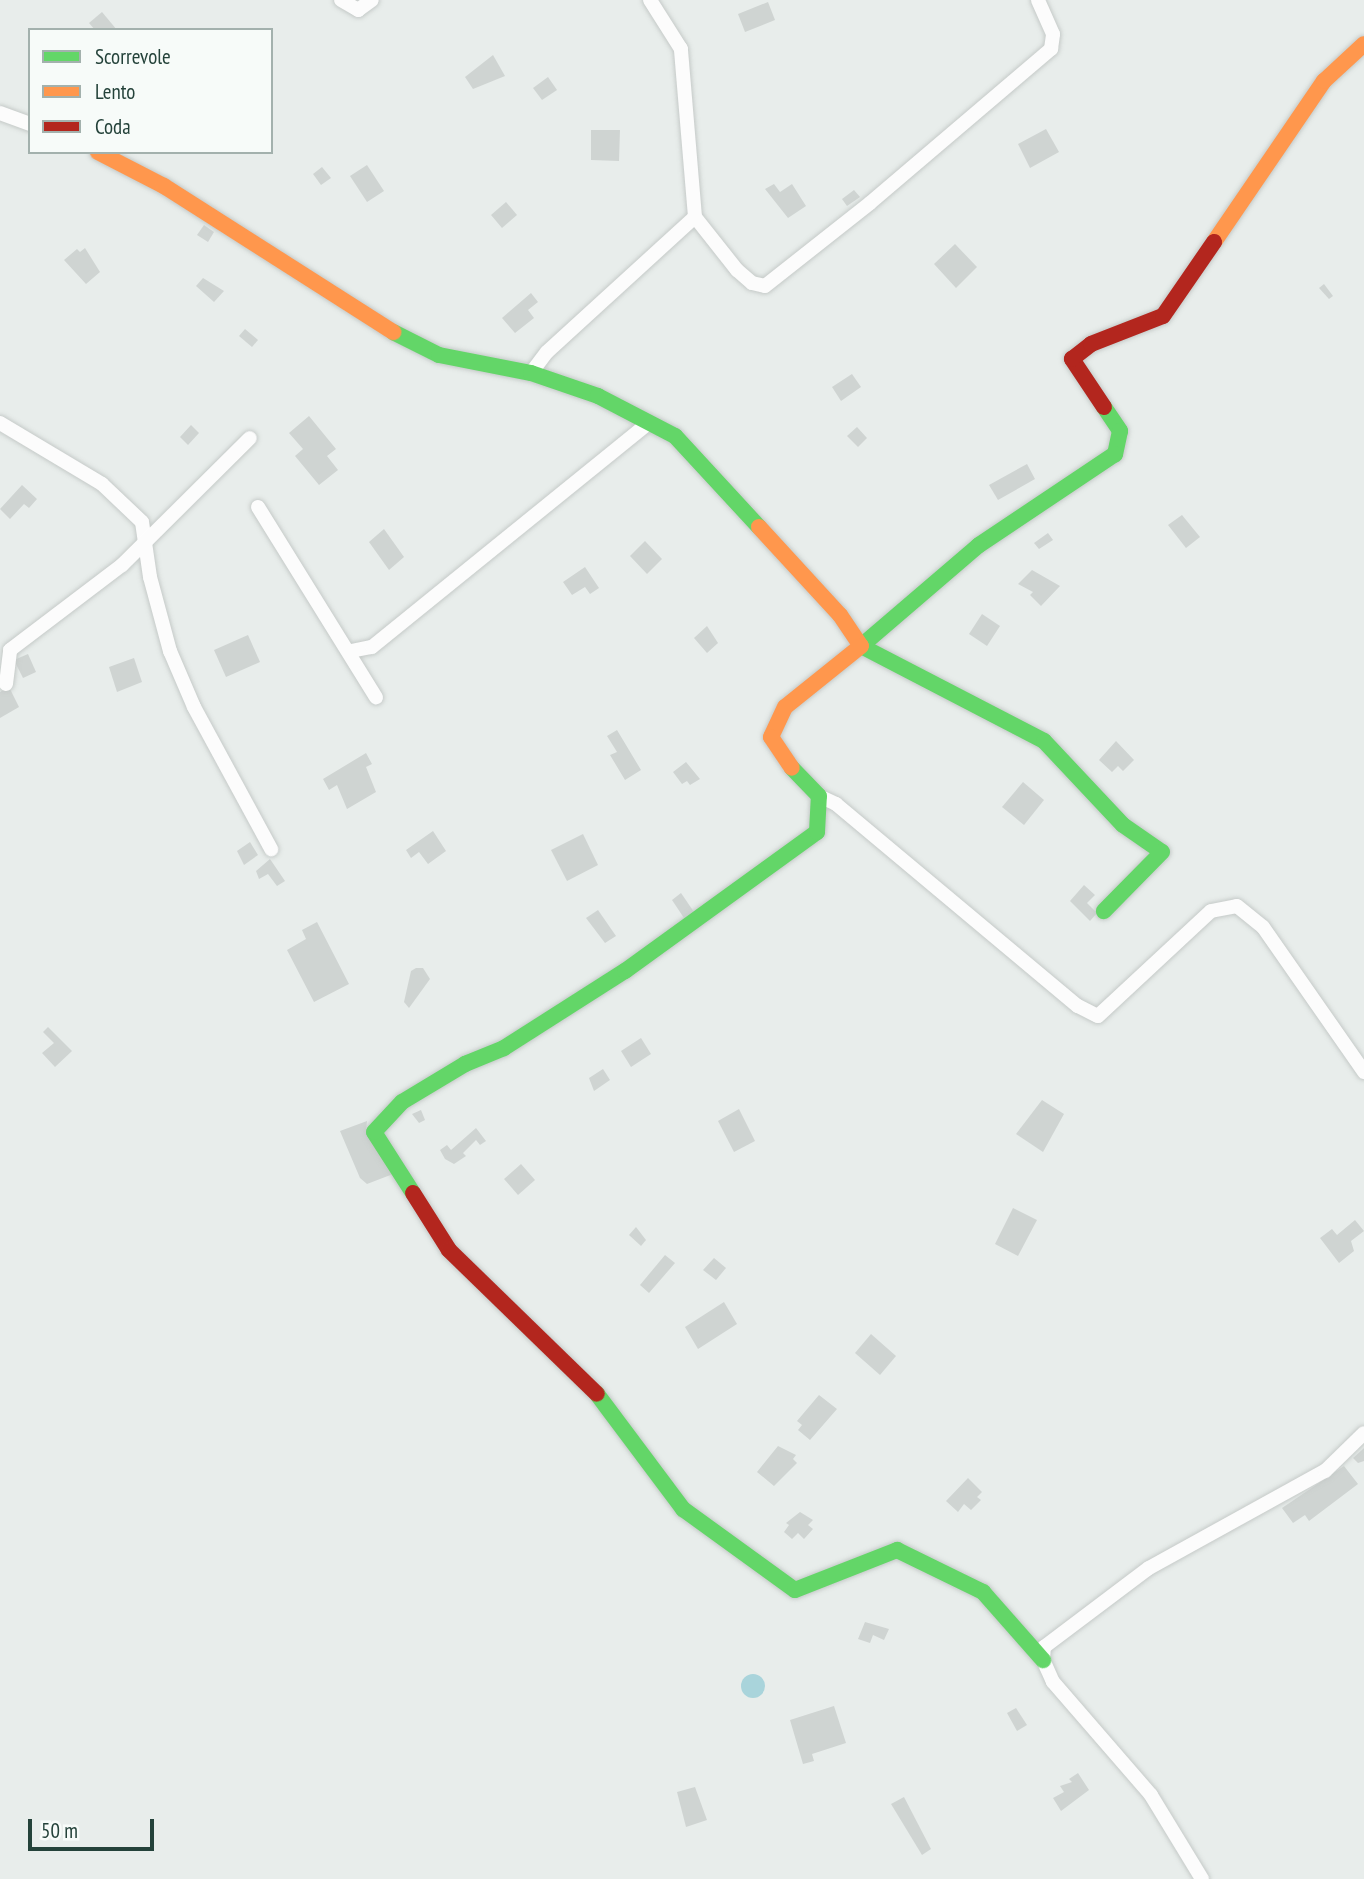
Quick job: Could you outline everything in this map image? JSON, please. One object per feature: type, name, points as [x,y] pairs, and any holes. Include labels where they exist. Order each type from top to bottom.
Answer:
[{"type":"street","points":[[341,0],[358,10],[372,0]]},
{"type":"street","points":[[650,0],[681,49],[695,217],[737,270],[752,283],[765,286],[870,204],[1051,49],[1053,34],[1038,0]]},
{"type":"street","points":[[1364,44],[1324,81],[1163,316],[1091,344],[1072,359],[1120,430],[1115,454],[979,545],[785,707],[771,737],[782,757],[818,796],[836,804],[1078,1006],[1098,1016],[1211,911],[1237,906],[1263,927],[1364,1072]]},
{"type":"street","points":[[0,113],[28,123]]},
{"type":"street","points":[[102,154],[164,186],[409,342],[439,355],[531,373],[598,396],[675,436],[840,615],[861,646],[1044,741],[1123,825],[1162,852],[1104,911]]},
{"type":"street","points":[[531,373],[547,352],[695,217]]},
{"type":"street","points":[[351,651],[372,647],[649,422]]},
{"type":"street","points":[[0,423],[102,484],[142,522],[150,577],[170,651],[194,707],[271,849]]},
{"type":"street","points":[[6,684],[10,650],[122,565],[250,438]]},
{"type":"street","points":[[258,507],[351,651],[376,697]]},
{"type":"street","points":[[818,796],[817,832],[633,966],[504,1048],[465,1065],[402,1102],[374,1132],[449,1250],[588,1383],[683,1509],[795,1590],[897,1550],[983,1592],[1043,1660],[1053,1682],[1078,1713],[1151,1795],[1202,1879]]},
{"type":"street","points":[[1043,1660],[1044,1647],[1087,1612],[1149,1568],[1325,1471],[1364,1433]]},
{"type":"water","points":[[753,1674],[762,1677],[765,1686],[762,1695],[753,1698],[744,1695],[741,1686],[744,1677]]},
{"type":"building","points":[[768,2],[775,20],[745,32],[738,14]]},
{"type":"building","points":[[102,12],[115,28],[93,28],[89,23]]},
{"type":"building","points":[[493,55],[505,76],[473,89],[465,77]]},
{"type":"building","points":[[548,77],[557,90],[542,100],[533,88]]},
{"type":"building","points":[[1046,129],[1059,152],[1030,168],[1018,144]]},
{"type":"building","points":[[591,130],[620,130],[619,161],[591,160]]},
{"type":"building","points":[[367,165],[384,191],[367,202],[350,176]]},
{"type":"building","points":[[322,167],[331,178],[321,185],[313,174]]},
{"type":"building","points":[[774,184],[780,192],[792,184],[806,206],[788,218],[765,189]]},
{"type":"building","points":[[854,190],[860,197],[847,206],[842,199]]},
{"type":"building","points":[[506,202],[517,215],[502,228],[491,215]]},
{"type":"building","points":[[204,225],[214,232],[208,242],[197,235]]},
{"type":"building","points":[[955,244],[977,267],[956,288],[934,264]]},
{"type":"building","points":[[85,248],[100,272],[86,284],[64,260],[77,249],[80,252]]},
{"type":"building","points":[[203,278],[224,291],[214,302],[196,286]]},
{"type":"building","points":[[1324,284],[1333,296],[1329,299],[1319,288]]},
{"type":"building","points":[[531,293],[538,302],[528,310],[534,318],[515,333],[502,318]]},
{"type":"building","points":[[245,329],[258,340],[252,347],[239,336]]},
{"type":"building","points":[[852,374],[861,387],[841,401],[832,387]]},
{"type":"building","points":[[309,416],[336,449],[327,456],[338,470],[319,485],[295,456],[303,449],[289,433]]},
{"type":"building","points":[[191,425],[199,433],[188,445],[180,437]]},
{"type":"building","points":[[857,427],[867,438],[858,447],[847,436]]},
{"type":"building","points":[[1027,464],[1035,479],[998,500],[989,485]]},
{"type":"building","points":[[22,485],[37,499],[29,508],[24,504],[10,519],[0,509]]},
{"type":"building","points":[[1182,515],[1200,537],[1186,548],[1168,525]]},
{"type":"building","points":[[384,529],[404,557],[389,570],[369,542]]},
{"type":"building","points":[[1048,533],[1053,540],[1039,549],[1034,543]]},
{"type":"building","points":[[645,541],[662,559],[647,574],[630,556]]},
{"type":"building","points":[[585,567],[599,588],[590,594],[585,587],[572,595],[563,582]]},
{"type":"building","points":[[1032,570],[1060,586],[1041,606],[1030,595],[1033,592],[1018,584]]},
{"type":"building","points":[[982,614],[1000,626],[987,646],[969,634]]},
{"type":"building","points":[[707,626],[718,643],[707,653],[694,638]]},
{"type":"building","points":[[248,635],[260,662],[226,677],[214,650]]},
{"type":"building","points":[[28,654],[36,672],[23,678],[14,660]]},
{"type":"building","points":[[134,658],[142,682],[117,692],[109,667]]},
{"type":"building","points":[[9,687],[19,707],[0,718],[0,692]]},
{"type":"building","points":[[617,730],[641,770],[625,780],[610,755],[617,752],[607,736]]},
{"type":"building","points":[[1116,741],[1134,760],[1123,771],[1118,766],[1112,772],[1099,760]]},
{"type":"building","points":[[366,753],[372,764],[366,767],[376,792],[347,809],[337,785],[329,790],[323,779]]},
{"type":"building","points":[[686,762],[700,779],[690,785],[687,781],[682,784],[673,772]]},
{"type":"building","points":[[1023,782],[1044,800],[1024,825],[1002,807]]},
{"type":"building","points":[[433,831],[446,851],[428,864],[419,852],[411,858],[406,850]]},
{"type":"building","points":[[583,834],[598,865],[567,881],[551,850]]},
{"type":"building","points":[[250,842],[258,855],[244,865],[237,851]]},
{"type":"building","points":[[270,859],[285,881],[277,886],[268,874],[259,879],[256,871]]},
{"type":"building","points":[[1084,885],[1095,895],[1087,903],[1097,913],[1090,921],[1070,901]]},
{"type":"building","points":[[681,893],[694,912],[684,918],[672,900]]},
{"type":"building","points":[[598,910],[616,936],[605,943],[586,918]]},
{"type":"building","points":[[317,922],[349,984],[314,1002],[287,950],[306,939],[302,930]]},
{"type":"building","points":[[423,968],[430,979],[409,1008],[404,1002],[411,971]]},
{"type":"building","points":[[48,1027],[72,1051],[55,1067],[42,1053],[54,1043],[43,1032]]},
{"type":"building","points":[[641,1038],[651,1054],[631,1067],[621,1051]]},
{"type":"building","points":[[603,1069],[610,1080],[594,1091],[589,1078]]},
{"type":"building","points":[[1042,1100],[1064,1114],[1043,1152],[1016,1134]]},
{"type":"building","points":[[739,1109],[755,1141],[734,1152],[718,1121]]},
{"type":"building","points":[[421,1110],[425,1120],[419,1123],[412,1114]]},
{"type":"building","points":[[367,1121],[366,1132],[393,1174],[367,1184],[360,1178],[340,1131]]},
{"type":"building","points":[[476,1128],[486,1141],[480,1145],[476,1140],[463,1153],[466,1156],[454,1164],[445,1159],[440,1150],[447,1145],[451,1150]]},
{"type":"building","points":[[521,1164],[535,1180],[518,1195],[504,1179]]},
{"type":"building","points":[[1013,1208],[1037,1220],[1018,1256],[995,1244]]},
{"type":"building","points":[[1355,1220],[1364,1231],[1351,1241],[1354,1251],[1339,1263],[1320,1238],[1332,1229],[1337,1235]]},
{"type":"building","points":[[636,1227],[646,1240],[641,1246],[629,1235]]},
{"type":"building","points":[[665,1255],[675,1263],[649,1293],[640,1285]]},
{"type":"building","points":[[714,1258],[726,1268],[716,1280],[703,1270]]},
{"type":"building","points":[[724,1302],[737,1324],[698,1349],[685,1327]]},
{"type":"building","points":[[871,1334],[896,1356],[880,1375],[855,1353]]},
{"type":"building","points":[[819,1395],[837,1409],[810,1440],[798,1430],[802,1425],[797,1421]]},
{"type":"building","points":[[778,1446],[796,1455],[793,1459],[797,1463],[774,1486],[757,1472]]},
{"type":"building","points":[[1364,1448],[1364,1461],[1358,1463],[1353,1458]]},
{"type":"building","points":[[1344,1466],[1358,1484],[1309,1521],[1305,1515],[1293,1523],[1282,1508]]},
{"type":"building","points":[[968,1478],[982,1492],[977,1497],[981,1500],[971,1510],[964,1504],[958,1512],[946,1501]]},
{"type":"building","points":[[800,1512],[813,1520],[808,1525],[813,1529],[804,1539],[798,1533],[792,1539],[784,1532],[789,1525],[786,1523]]},
{"type":"building","points":[[865,1622],[889,1629],[884,1640],[873,1635],[870,1643],[858,1639]]},
{"type":"building","points":[[834,1706],[846,1743],[812,1754],[814,1761],[803,1764],[790,1720]]},
{"type":"building","points":[[1016,1708],[1027,1725],[1017,1731],[1007,1713]]},
{"type":"building","points":[[1078,1773],[1089,1790],[1061,1811],[1053,1798],[1064,1792],[1060,1786],[1072,1782],[1069,1779]]},
{"type":"building","points":[[695,1787],[707,1820],[686,1827],[677,1792]]},
{"type":"building","points":[[904,1797],[931,1849],[922,1855],[891,1804]]},
{"type":"traffic: fast","points":[[393,332],[439,355],[531,373],[598,396],[675,436],[759,527]]},
{"type":"traffic: fast","points":[[1104,407],[1120,431],[1115,454],[979,545],[861,646],[1044,741],[1123,825],[1162,852],[1104,911]]},
{"type":"traffic: fast","points":[[413,1193],[374,1132],[402,1102],[465,1064],[504,1048],[625,971],[817,832],[819,796],[792,768]]},
{"type":"traffic: fast","points":[[597,1394],[683,1509],[795,1590],[897,1550],[983,1592],[1043,1660]]},
{"type":"traffic: slow","points":[[1214,242],[1324,81],[1364,44]]},
{"type":"traffic: slow","points":[[102,154],[164,186],[393,332]]},
{"type":"traffic: slow","points":[[759,527],[840,615],[861,646],[785,707],[771,737],[792,768]]},
{"type":"traffic: jam","points":[[1104,407],[1072,359],[1091,344],[1163,316],[1214,242]]},
{"type":"traffic: jam","points":[[413,1193],[449,1250],[597,1394]]}]
